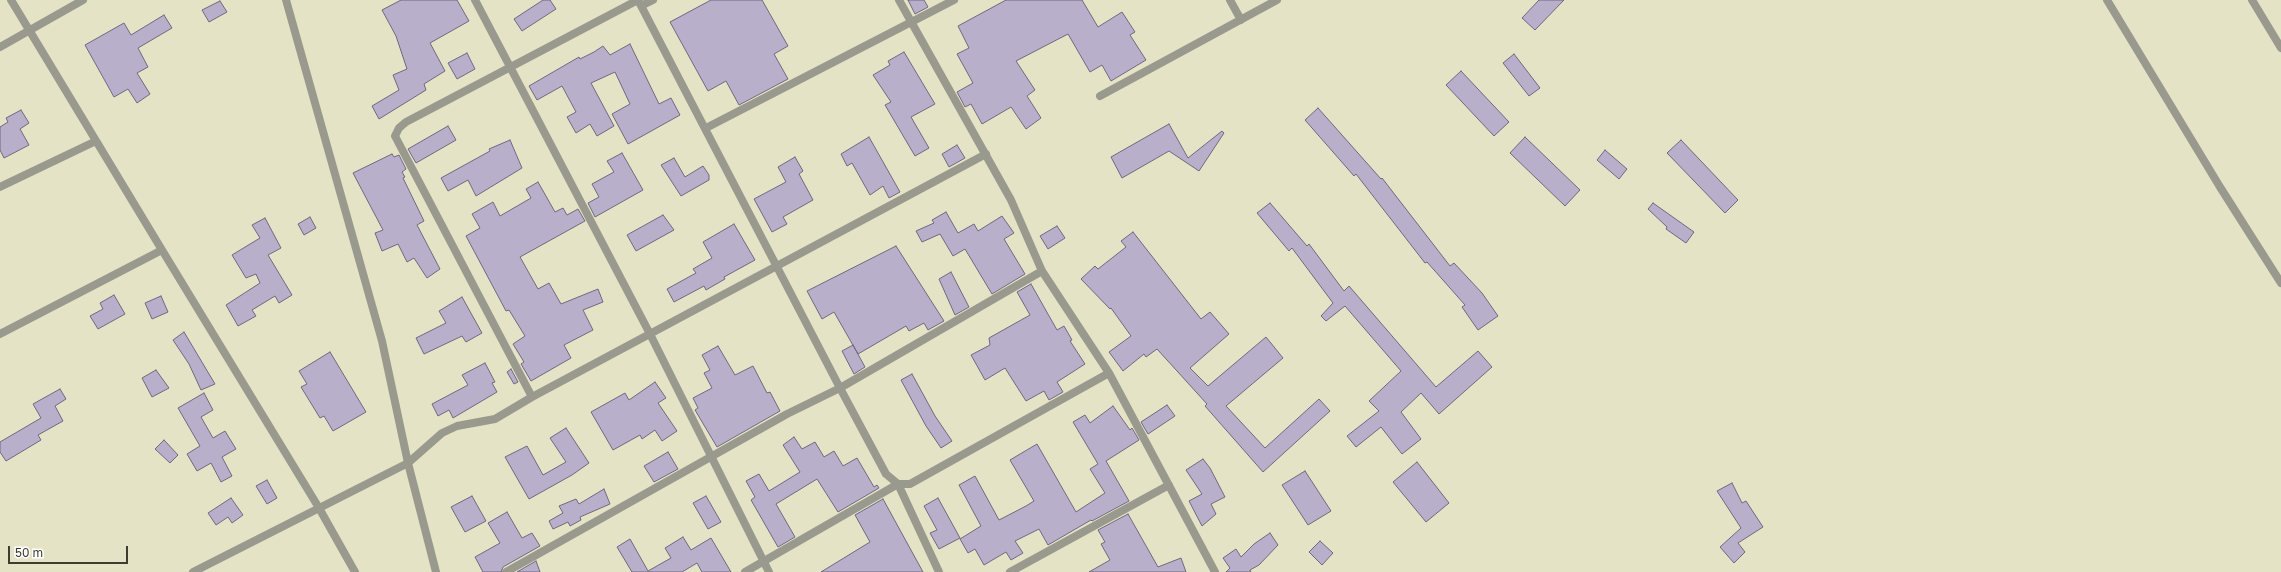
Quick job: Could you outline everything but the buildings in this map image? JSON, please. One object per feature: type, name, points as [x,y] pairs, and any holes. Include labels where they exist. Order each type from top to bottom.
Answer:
[{"type":"street","points":[[11,0],[319,508],[354,572]]},
{"type":"street","points":[[0,47],[84,0]]},
{"type":"street","points":[[286,0],[382,341],[408,463],[436,572]]},
{"type":"street","points":[[475,0],[713,456],[769,572]]},
{"type":"street","points":[[532,397],[395,136],[399,128],[406,122],[510,66],[639,2],[653,0]]},
{"type":"street","points":[[899,0],[1011,200],[1042,271],[1110,373],[1215,572]]},
{"type":"street","points":[[706,128],[954,0]]},
{"type":"street","points":[[1230,0],[1241,20]]},
{"type":"street","points":[[1100,96],[1277,0]]},
{"type":"street","points":[[2107,0],[2220,187],[2281,283]]},
{"type":"street","points":[[2252,0],[2281,48]]},
{"type":"street","points":[[639,2],[706,128],[776,267],[886,474],[898,484],[939,572]]},
{"type":"street","points":[[0,188],[96,141]]},
{"type":"street","points":[[193,572],[408,463],[442,433],[458,426],[495,419],[532,397],[986,154]]},
{"type":"street","points":[[0,334],[162,250]]},
{"type":"street","points":[[506,572],[787,414],[840,388],[1042,271]]},
{"type":"street","points":[[745,572],[898,484],[910,484],[1110,373]]},
{"type":"street","points":[[1010,572],[1169,485]]}]
